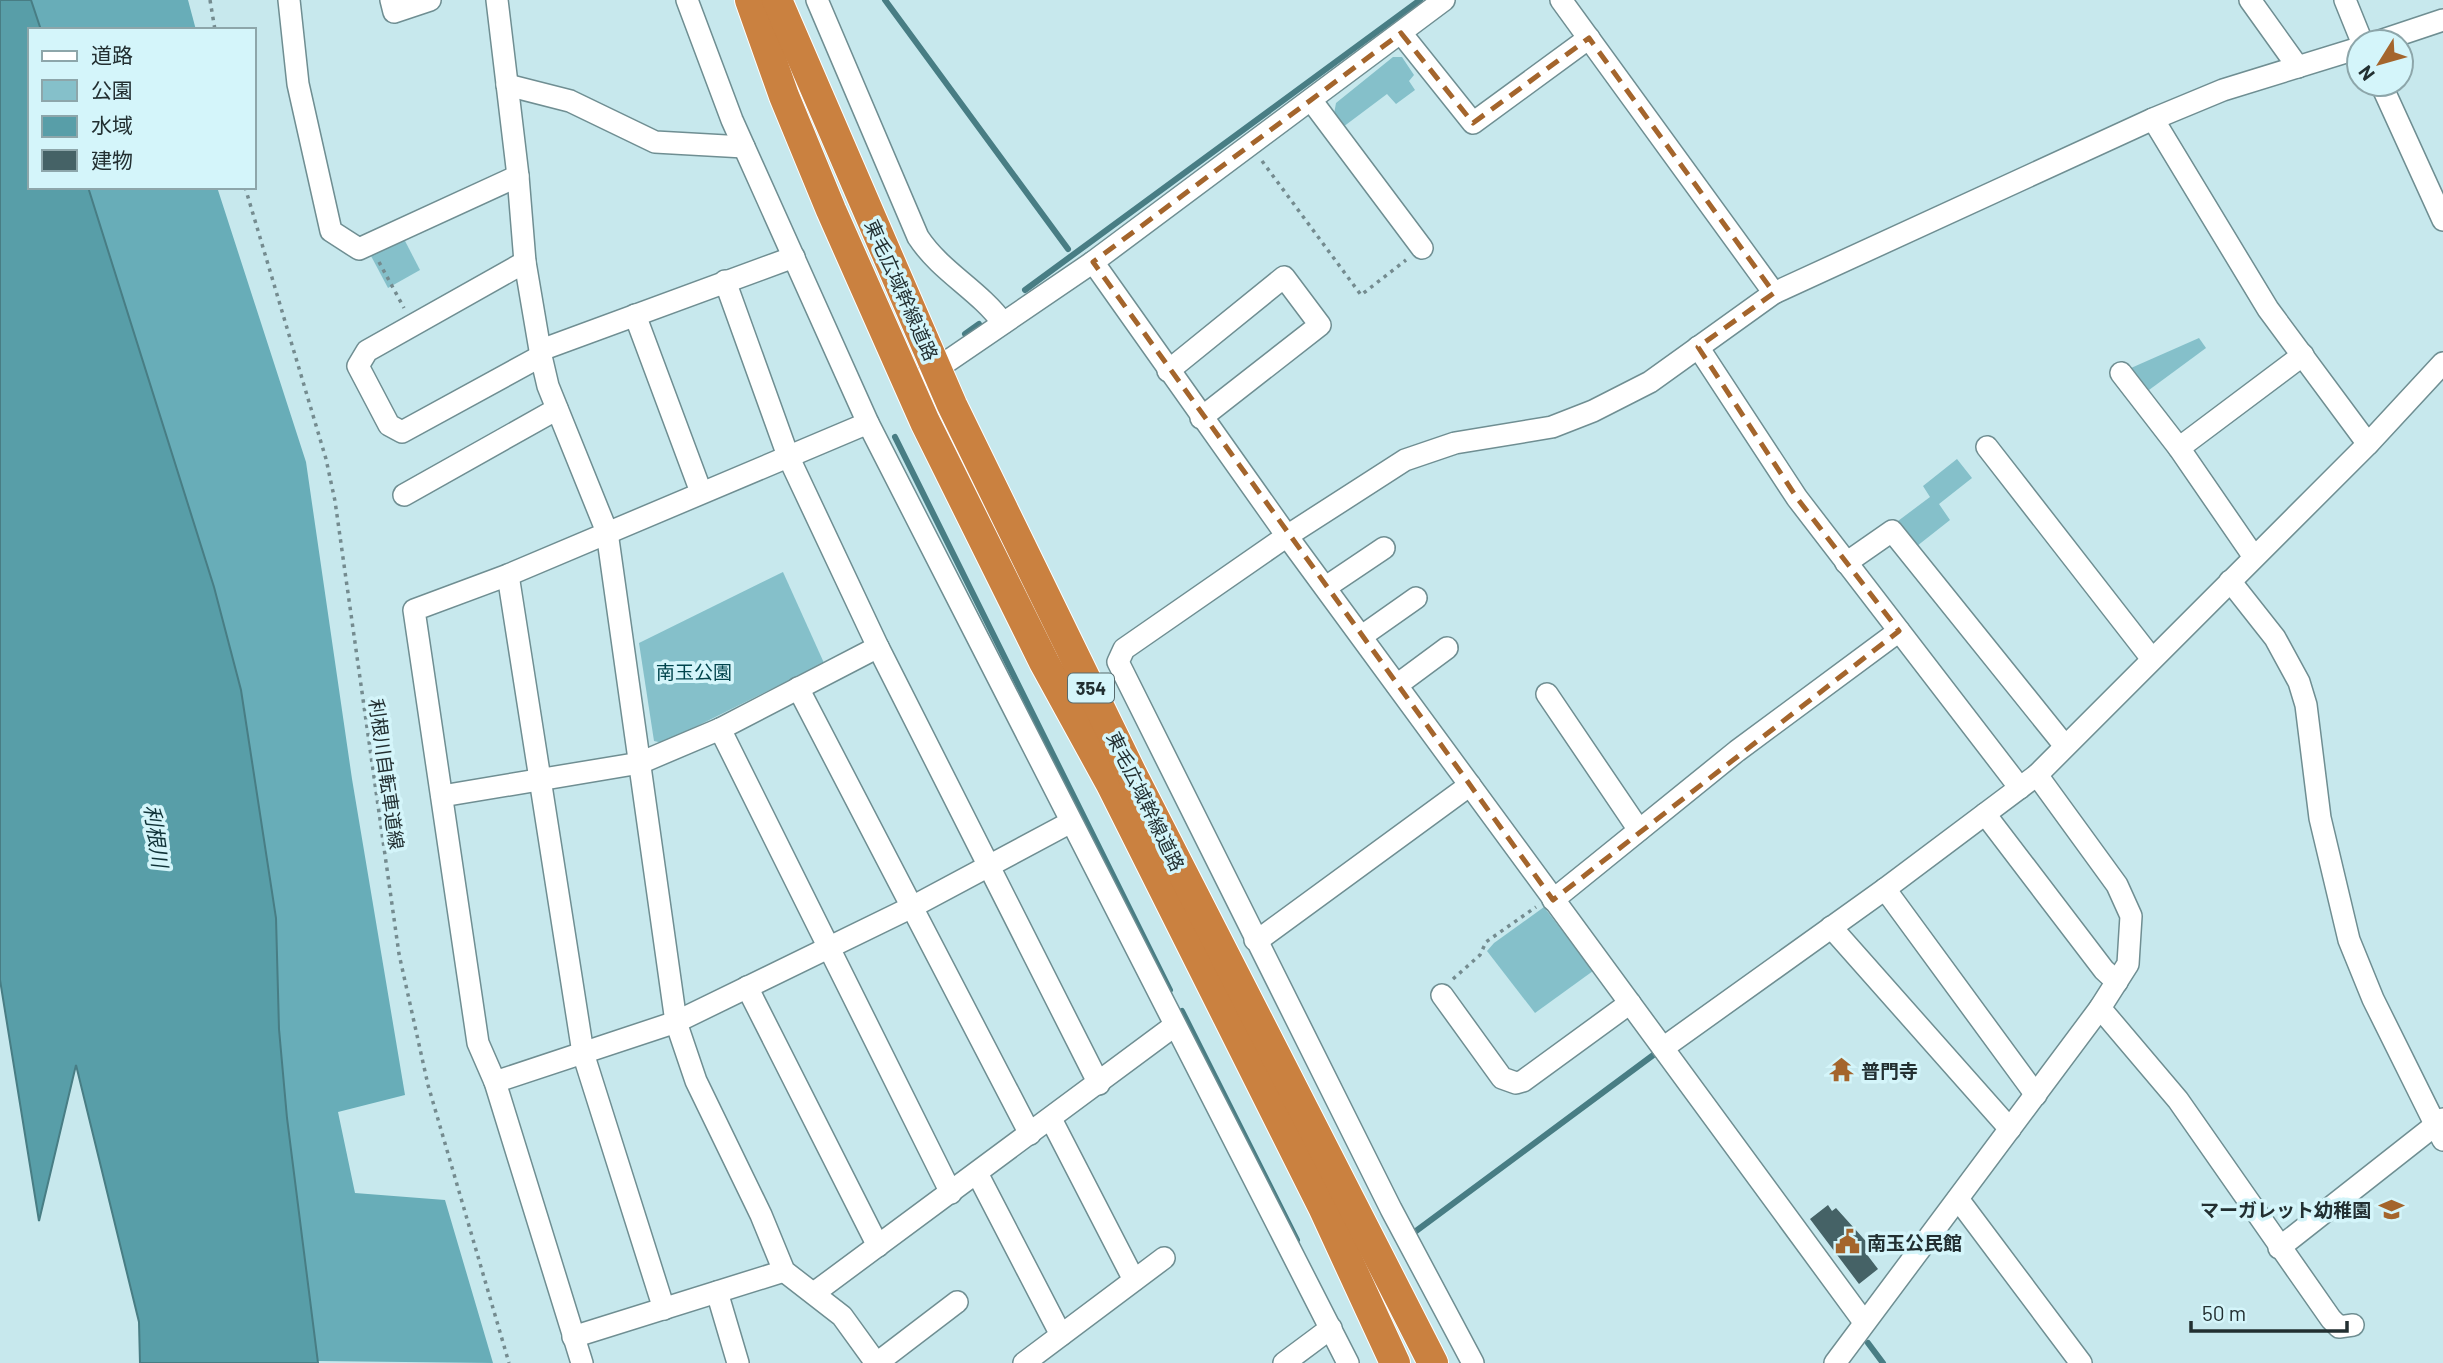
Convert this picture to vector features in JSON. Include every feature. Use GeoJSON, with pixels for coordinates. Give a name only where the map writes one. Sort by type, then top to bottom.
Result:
{"type":"FeatureCollection","features":[{"type":"Feature","properties":{"kind":"highway","name":"東毛広域幹線道路"},"geometry":{"type":"LineString","coordinates":[[750,0],[784,96],[825,198],[910,387],[1044,662],[1111,784],[1317,1195],[1395,1363]]}},
{"type":"Feature","properties":{"kind":"highway","name":"東毛広域幹線道路"},"geometry":{"type":"LineString","coordinates":[[777,0],[937,369],[1131,772],[1433,1363]]}},
{"type":"Feature","properties":{"kind":"street"},"geometry":{"type":"LineString","coordinates":[[289,0],[298,84],[331,232],[359,249],[519,176]]}},
{"type":"Feature","properties":{"kind":"street"},"geometry":{"type":"LineString","coordinates":[[391,0],[394,12],[430,0]]}},
{"type":"Feature","properties":{"kind":"street"},"geometry":{"type":"LineString","coordinates":[[497,0],[519,176],[525,262],[541,353],[557,409],[607,532],[676,1022],[696,1081],[761,1215],[784,1271],[842,1316],[871,1361],[957,1302]]}},
{"type":"Feature","properties":{"kind":"street"},"geometry":{"type":"LineString","coordinates":[[687,0],[744,147],[868,423],[1348,1363]]}},
{"type":"Feature","properties":{"kind":"street"},"geometry":{"type":"LineString","coordinates":[[817,0],[918,237],[936,262],[990,307],[1003,323]]}},
{"type":"Feature","properties":{"kind":"street"},"geometry":{"type":"LineString","coordinates":[[910,387],[1093,262],[1444,0]]}},
{"type":"Feature","properties":{"kind":"street"},"geometry":{"type":"LineString","coordinates":[[1561,0],[1774,293]]}},
{"type":"Feature","properties":{"kind":"street"},"geometry":{"type":"LineString","coordinates":[[2250,0],[2298,67]]}},
{"type":"Feature","properties":{"kind":"street"},"geometry":{"type":"LineString","coordinates":[[2345,0],[2356,28]]}},
{"type":"Feature","properties":{"kind":"street"},"geometry":{"type":"LineString","coordinates":[[2415,29],[2443,20]]}},
{"type":"Feature","properties":{"kind":"street"},"geometry":{"type":"LineString","coordinates":[[1401,33],[1473,123],[1589,38]]}},
{"type":"Feature","properties":{"kind":"street"},"geometry":{"type":"LineString","coordinates":[[1473,1363],[1391,1209],[1118,662],[1124,649],[1287,536],[1405,460],[1455,443],[1552,427],[1593,411],[1650,382],[1774,293],[2153,119],[2223,90],[2345,52]]}},
{"type":"Feature","properties":{"kind":"street"},"geometry":{"type":"LineString","coordinates":[[507,85],[570,102],[655,142],[744,147]]}},
{"type":"Feature","properties":{"kind":"street"},"geometry":{"type":"LineString","coordinates":[[2387,98],[2443,220]]}},
{"type":"Feature","properties":{"kind":"street"},"geometry":{"type":"LineString","coordinates":[[1311,100],[1422,248]]}},
{"type":"Feature","properties":{"kind":"street"},"geometry":{"type":"LineString","coordinates":[[2153,119],[2268,309],[2368,444]]}},
{"type":"Feature","properties":{"kind":"street"},"geometry":{"type":"LineString","coordinates":[[525,262],[367,351],[358,366],[389,425],[402,432],[541,353],[724,281],[794,257]]}},
{"type":"Feature","properties":{"kind":"street"},"geometry":{"type":"LineString","coordinates":[[1093,262],[1201,418],[1864,1322]]}},
{"type":"Feature","properties":{"kind":"street"},"geometry":{"type":"LineString","coordinates":[[1168,371],[1284,277],[1320,325],[1201,418]]}},
{"type":"Feature","properties":{"kind":"street"},"geometry":{"type":"LineString","coordinates":[[724,281],[788,456],[878,647],[1099,1084]]}},
{"type":"Feature","properties":{"kind":"street"},"geometry":{"type":"LineString","coordinates":[[635,315],[701,492]]}},
{"type":"Feature","properties":{"kind":"street"},"geometry":{"type":"LineString","coordinates":[[1698,347],[1797,498],[1899,631],[2117,885],[2129,907],[2132,926],[2131,953],[2100,1008],[1835,1363]]}},
{"type":"Feature","properties":{"kind":"street"},"geometry":{"type":"LineString","coordinates":[[2179,448],[2303,355]]}},
{"type":"Feature","properties":{"kind":"street"},"geometry":{"type":"LineString","coordinates":[[1663,1048],[1885,889],[2029,781],[2368,444],[2443,363]]}},
{"type":"Feature","properties":{"kind":"street"},"geometry":{"type":"LineString","coordinates":[[2121,373],[2179,448],[2254,557]]}},
{"type":"Feature","properties":{"kind":"street"},"geometry":{"type":"LineString","coordinates":[[404,495],[557,409]]}},
{"type":"Feature","properties":{"kind":"street"},"geometry":{"type":"LineString","coordinates":[[582,1363],[495,1082],[478,1043],[414,610],[508,575],[868,423]]}},
{"type":"Feature","properties":{"kind":"street"},"geometry":{"type":"LineString","coordinates":[[1987,447],[2152,659]]}},
{"type":"Feature","properties":{"kind":"street"},"geometry":{"type":"LineString","coordinates":[[1846,562],[1892,531],[2065,746]]}},
{"type":"Feature","properties":{"kind":"street"},"geometry":{"type":"LineString","coordinates":[[1326,587],[1384,548]]}},
{"type":"Feature","properties":{"kind":"street"},"geometry":{"type":"LineString","coordinates":[[508,575],[583,1053],[664,1309]]}},
{"type":"Feature","properties":{"kind":"street"},"geometry":{"type":"LineString","coordinates":[[2230,581],[2275,638],[2299,682],[2306,705],[2320,818],[2349,940],[2373,999],[2440,1128],[2279,1248]]}},
{"type":"Feature","properties":{"kind":"street"},"geometry":{"type":"LineString","coordinates":[[1362,636],[1416,598]]}},
{"type":"Feature","properties":{"kind":"street"},"geometry":{"type":"LineString","coordinates":[[1553,900],[1737,751],[1899,631]]}},
{"type":"Feature","properties":{"kind":"street"},"geometry":{"type":"LineString","coordinates":[[442,796],[640,763],[720,729],[878,647]]}},
{"type":"Feature","properties":{"kind":"street"},"geometry":{"type":"LineString","coordinates":[[1397,685],[1447,648]]}},
{"type":"Feature","properties":{"kind":"street"},"geometry":{"type":"LineString","coordinates":[[798,688],[1030,1134]]}},
{"type":"Feature","properties":{"kind":"street"},"geometry":{"type":"LineString","coordinates":[[1547,694],[1639,830]]}},
{"type":"Feature","properties":{"kind":"street"},"geometry":{"type":"LineString","coordinates":[[720,729],[951,1193]]}},
{"type":"Feature","properties":{"kind":"street"},"geometry":{"type":"LineString","coordinates":[[1255,940],[1470,785]]}},
{"type":"Feature","properties":{"kind":"street"},"geometry":{"type":"LineString","coordinates":[[1985,814],[2104,970],[2117,982]]}},
{"type":"Feature","properties":{"kind":"street"},"geometry":{"type":"LineString","coordinates":[[495,1082],[676,1022],[912,907],[1071,822]]}},
{"type":"Feature","properties":{"kind":"street"},"geometry":{"type":"LineString","coordinates":[[1885,889],[2036,1095]]}},
{"type":"Feature","properties":{"kind":"street"},"geometry":{"type":"LineString","coordinates":[[1831,927],[2010,1129]]}},
{"type":"Feature","properties":{"kind":"street"},"geometry":{"type":"LineString","coordinates":[[747,987],[878,1246]]}},
{"type":"Feature","properties":{"kind":"street"},"geometry":{"type":"LineString","coordinates":[[1442,995],[1502,1078],[1516,1083],[1523,1081],[1630,1003]]}},
{"type":"Feature","properties":{"kind":"street"},"geometry":{"type":"LineString","coordinates":[[2100,1008],[2178,1100],[2279,1248],[2339,1327],[2353,1325]]}},
{"type":"Feature","properties":{"kind":"street"},"geometry":{"type":"LineString","coordinates":[[814,1293],[1174,1026]]}},
{"type":"Feature","properties":{"kind":"street"},"geometry":{"type":"LineString","coordinates":[[1051,1119],[1134,1280]]}},
{"type":"Feature","properties":{"kind":"street"},"geometry":{"type":"LineString","coordinates":[[977,1173],[1061,1335]]}},
{"type":"Feature","properties":{"kind":"street"},"geometry":{"type":"LineString","coordinates":[[1958,1199],[2081,1363]]}},
{"type":"Feature","properties":{"kind":"street"},"geometry":{"type":"LineString","coordinates":[[1024,1363],[1164,1258]]}},
{"type":"Feature","properties":{"kind":"street"},"geometry":{"type":"LineString","coordinates":[[573,1337],[784,1271]]}},
{"type":"Feature","properties":{"kind":"street"},"geometry":{"type":"LineString","coordinates":[[716,1292],[738,1363]]}},
{"type":"Feature","properties":{"kind":"street"},"geometry":{"type":"LineString","coordinates":[[1284,1363],[1331,1328]]}},
{"type":"Feature","properties":{"kind":"path"},"geometry":{"type":"LineString","coordinates":[[209,0],[215,28]]}},
{"type":"Feature","properties":{"kind":"path"},"geometry":{"type":"LineString","coordinates":[[1250,145],[1361,295],[1422,248]]}},
{"type":"Feature","properties":{"kind":"path","name":"利根川自転車道線"},"geometry":{"type":"LineString","coordinates":[[246,189],[326,459],[335,501],[399,954],[428,1085],[509,1363]]}},
{"type":"Feature","properties":{"kind":"path"},"geometry":{"type":"LineString","coordinates":[[370,244],[413,325]]}},
{"type":"Feature","properties":{"kind":"path"},"geometry":{"type":"LineString","coordinates":[[1442,995],[1450,981],[1480,955],[1486,943],[1542,903],[1553,900]]}},
{"type":"Feature","properties":{"kind":"highlighted area"},"geometry":{"type":"Polygon","coordinates":[[[1401,33],[1473,123],[1589,38],[1774,293],[1698,347],[1797,498],[1899,631],[1553,900],[1093,262],[1401,33]]]}},
{"type":"Feature","properties":{"kind":"green space"},"geometry":{"type":"Polygon","coordinates":[[[1393,57],[1402,57],[1414,75],[1409,81],[1415,90],[1396,104],[1387,94],[1343,127],[1334,114],[1336,103],[1393,57]]]}},
{"type":"Feature","properties":{"kind":"green space"},"geometry":{"type":"Polygon","coordinates":[[[404,239],[420,270],[388,288],[370,254],[404,239]]]}},
{"type":"Feature","properties":{"kind":"green space"},"geometry":{"type":"Polygon","coordinates":[[[2199,338],[2206,348],[2149,390],[2131,368],[2199,338]]]}},
{"type":"Feature","properties":{"kind":"green space"},"geometry":{"type":"Polygon","coordinates":[[[1957,459],[1972,478],[1939,504],[1950,520],[1917,546],[1898,521],[1930,497],[1923,486],[1957,459]]]}},
{"type":"Feature","properties":{"kind":"green space","name":"南玉公園"},"geometry":{"type":"Polygon","coordinates":[[[783,572],[824,663],[663,743],[654,741],[639,643],[783,572]]]}},
{"type":"Feature","properties":{"kind":"green space"},"geometry":{"type":"Polygon","coordinates":[[[1544,907],[1593,971],[1535,1013],[1487,951],[1544,907]]]}},
{"type":"Feature","properties":{"kind":"shaded area"},"geometry":{"type":"Polygon","coordinates":[[[31,0],[188,0],[195,28],[40,28],[31,0]]]}},
{"type":"Feature","properties":{"kind":"shaded area"},"geometry":{"type":"Polygon","coordinates":[[[89,189],[218,189],[306,462],[352,779],[405,1095],[338,1112],[355,1193],[445,1200],[493,1363],[317,1361],[287,1118],[279,1029],[276,918],[241,690],[214,587],[89,189]]]}},
{"type":"Feature","properties":{"kind":"water","name":"利根川"},"geometry":{"type":"Polygon","coordinates":[[[0,0],[31,0],[40,28],[28,28],[28,189],[89,189],[214,587],[241,690],[276,918],[279,1029],[287,1118],[318,1363],[140,1363],[139,1322],[76,1065],[39,1221],[0,980],[0,0]]]}},
{"type":"Feature","properties":{"kind":"building","name":"南玉公民館"},"geometry":{"type":"Polygon","coordinates":[[[1828,1205],[1832,1211],[1836,1208],[1872,1248],[1865,1252],[1878,1269],[1859,1284],[1810,1219],[1828,1205]]]}},
{"type":"Feature","properties":{"kind":"waterway"},"geometry":{"type":"LineString","coordinates":[[885,0],[1068,249]]}},
{"type":"Feature","properties":{"kind":"waterway"},"geometry":{"type":"LineString","coordinates":[[1025,290],[1420,0]]}},
{"type":"Feature","properties":{"kind":"waterway"},"geometry":{"type":"LineString","coordinates":[[965,334],[979,324]]}},
{"type":"Feature","properties":{"kind":"waterway"},"geometry":{"type":"LineString","coordinates":[[895,437],[1170,990]]}},
{"type":"Feature","properties":{"kind":"waterway"},"geometry":{"type":"LineString","coordinates":[[1182,1011],[1297,1240]]}},
{"type":"Feature","properties":{"kind":"waterway"},"geometry":{"type":"LineString","coordinates":[[1412,1234],[1656,1053]]}},
{"type":"Feature","properties":{"kind":"waterway"},"geometry":{"type":"LineString","coordinates":[[1868,1343],[1883,1363]]}},
{"type":"Feature","properties":{"kind":"place","name":"普門寺"},"geometry":{"type":"Point","coordinates":[1841,1070]}},
{"type":"Feature","properties":{"kind":"place","name":"マーガレット幼稚園"},"geometry":{"type":"Point","coordinates":[2391,1209]}},
{"type":"Feature","properties":{"kind":"place","name":"南玉公民館"},"geometry":{"type":"Point","coordinates":[1847,1242]}}]}
